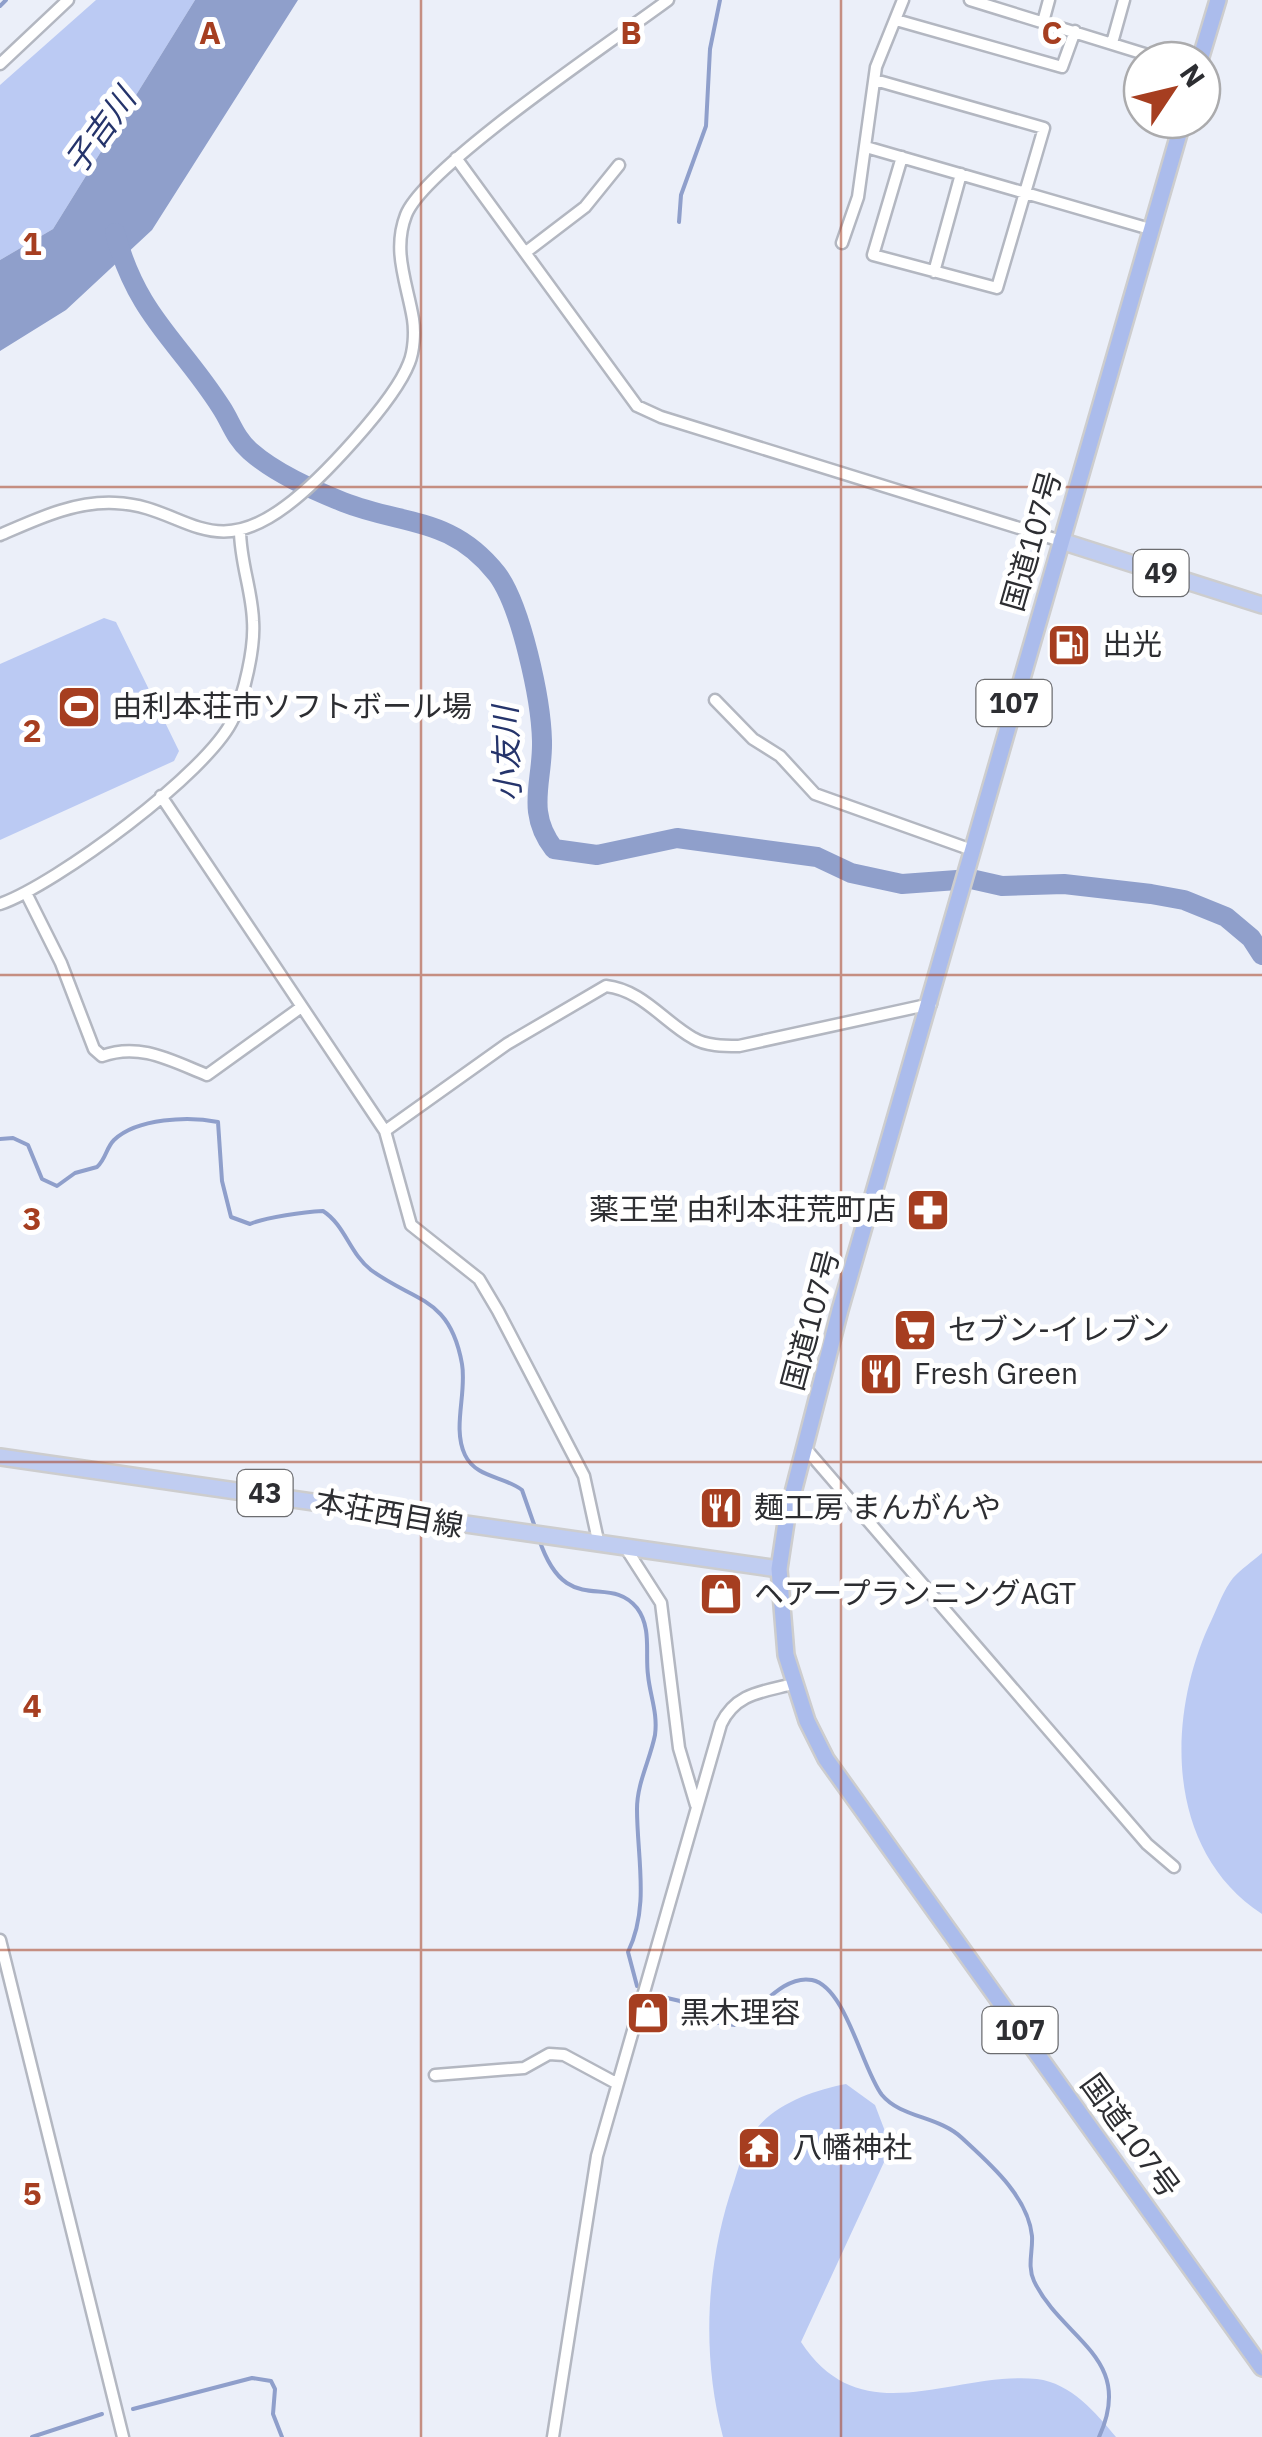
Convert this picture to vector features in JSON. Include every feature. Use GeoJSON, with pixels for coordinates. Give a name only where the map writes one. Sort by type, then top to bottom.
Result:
{"type":"FeatureCollection","features":[{"type":"Feature","properties":{"kind":"highway"},"geometry":{"type":"LineString","coordinates":[[1206,40],[1218,0]]}},
{"type":"Feature","properties":{"kind":"highway","name":"国道107号"},"geometry":{"type":"LineString","coordinates":[[1176,140],[840,1310],[787,1516],[779,1569],[781,1625],[793,1684],[826,1759],[1262,2368]]}},
{"type":"Feature","properties":{"kind":"main road","name":"49"},"geometry":{"type":"LineString","coordinates":[[1061,541],[1262,605]]}},
{"type":"Feature","properties":{"kind":"main road","name":"本荘西目線"},"geometry":{"type":"LineString","coordinates":[[0,1457],[779,1569]]}},
{"type":"Feature","properties":{"kind":"street"},"geometry":{"type":"LineString","coordinates":[[0,64],[68,0]]}},
{"type":"Feature","properties":{"kind":"street"},"geometry":{"type":"LineString","coordinates":[[0,535],[51,513],[92,502],[121,503],[208,532],[240,530],[286,506],[386,403],[402,376],[413,341],[399,252],[406,213],[431,179],[668,0]]}},
{"type":"Feature","properties":{"kind":"street"},"geometry":{"type":"LineString","coordinates":[[842,243],[858,198],[874,80],[904,0]]}},
{"type":"Feature","properties":{"kind":"street"},"geometry":{"type":"LineString","coordinates":[[970,0],[1122,45]]}},
{"type":"Feature","properties":{"kind":"street"},"geometry":{"type":"LineString","coordinates":[[1043,22],[1050,0]]}},
{"type":"Feature","properties":{"kind":"street"},"geometry":{"type":"LineString","coordinates":[[1112,42],[1124,0]]}},
{"type":"Feature","properties":{"kind":"street"},"geometry":{"type":"LineString","coordinates":[[896,20],[1062,67],[1075,31]]}},
{"type":"Feature","properties":{"kind":"street"},"geometry":{"type":"LineString","coordinates":[[874,80],[1044,128],[998,288],[873,255],[902,158]]}},
{"type":"Feature","properties":{"kind":"street"},"geometry":{"type":"LineString","coordinates":[[866,147],[1150,229]]}},
{"type":"Feature","properties":{"kind":"street"},"geometry":{"type":"LineString","coordinates":[[456,158],[638,406],[661,417],[1061,541]]}},
{"type":"Feature","properties":{"kind":"street"},"geometry":{"type":"LineString","coordinates":[[526,252],[585,207],[619,165]]}},
{"type":"Feature","properties":{"kind":"street"},"geometry":{"type":"LineString","coordinates":[[934,272],[961,174]]}},
{"type":"Feature","properties":{"kind":"street"},"geometry":{"type":"LineString","coordinates":[[0,904],[26,894],[198,766],[232,720],[254,622],[240,559],[240,530]]}},
{"type":"Feature","properties":{"kind":"street"},"geometry":{"type":"LineString","coordinates":[[716,700],[753,739],[780,756],[815,794],[971,857]]}},
{"type":"Feature","properties":{"kind":"street"},"geometry":{"type":"LineString","coordinates":[[160,796],[385,1131],[411,1225],[479,1279],[566,1435],[584,1476],[599,1546]]}},
{"type":"Feature","properties":{"kind":"street"},"geometry":{"type":"LineString","coordinates":[[26,894],[61,963],[94,1049],[102,1056],[123,1048],[143,1050],[208,1075],[300,1008]]}},
{"type":"Feature","properties":{"kind":"street"},"geometry":{"type":"LineString","coordinates":[[385,1131],[507,1044],[606,986],[637,996],[695,1040],[739,1046],[931,1004]]}},
{"type":"Feature","properties":{"kind":"street"},"geometry":{"type":"LineString","coordinates":[[806,1448],[1146,1844],[1174,1867]]}},
{"type":"Feature","properties":{"kind":"street"},"geometry":{"type":"LineString","coordinates":[[627,1550],[661,1603],[679,1748],[697,1808]]}},
{"type":"Feature","properties":{"kind":"street"},"geometry":{"type":"LineString","coordinates":[[553,2437],[592,2186],[616,2082],[697,1808],[730,1706],[746,1696],[793,1684]]}},
{"type":"Feature","properties":{"kind":"street"},"geometry":{"type":"LineString","coordinates":[[0,1940],[122,2437]]}},
{"type":"Feature","properties":{"kind":"street"},"geometry":{"type":"LineString","coordinates":[[435,2076],[524,2068],[550,2054],[564,2056],[616,2082]]}},
{"type":"Feature","properties":{"kind":"shaded area"},"geometry":{"type":"Polygon","coordinates":[[[96,0],[195,0],[53,229],[0,260],[0,85],[96,0]]]}},
{"type":"Feature","properties":{"kind":"shaded area"},"geometry":{"type":"Polygon","coordinates":[[[195,0],[298,0],[152,230],[66,310],[0,351],[0,260],[53,229],[195,0]]]}},
{"type":"Feature","properties":{"kind":"shaded area","name":"由利本荘市ソフトボール場"},"geometry":{"type":"Polygon","coordinates":[[[104,618],[116,622],[179,751],[174,761],[0,840],[0,664],[104,618]]]}},
{"type":"Feature","properties":{"kind":"shaded area"},"geometry":{"type":"Polygon","coordinates":[[[1262,1553],[1262,1914],[1230,1887],[1206,1854],[1191,1818],[1183,1778],[1182,1737],[1197,1656],[1212,1619],[1233,1578],[1262,1553]]]}},
{"type":"Feature","properties":{"kind":"shaded area"},"geometry":{"type":"Polygon","coordinates":[[[846,2084],[875,2105],[891,2147],[801,2342],[825,2370],[852,2386],[880,2392],[910,2392],[1005,2379],[1049,2382],[1082,2401],[1116,2437],[723,2437],[711,2373],[712,2276],[742,2156],[762,2122],[783,2106],[808,2094],[846,2084]]]}},
{"type":"Feature","properties":{"kind":"waterway"},"geometry":{"type":"LineString","coordinates":[[0,6],[6,0]]}},
{"type":"Feature","properties":{"kind":"waterway"},"geometry":{"type":"LineString","coordinates":[[679,222],[681,195],[706,126],[710,49],[720,0]]}},
{"type":"Feature","properties":{"kind":"waterway","name":"小友川"},"geometry":{"type":"LineString","coordinates":[[115,233],[124,262],[147,307],[250,451],[282,473],[331,497],[444,532],[480,555],[497,574],[522,630],[534,678],[542,741],[538,809],[545,835],[554,849],[597,855],[677,838],[817,857],[851,873],[902,884],[971,879],[1002,886],[1064,884],[1151,894],[1184,900],[1226,917],[1251,938],[1262,955]]}},
{"type":"Feature","properties":{"kind":"waterway"},"geometry":{"type":"LineString","coordinates":[[0,1139],[13,1138],[28,1145],[42,1179],[57,1186],[75,1173],[97,1167],[114,1140],[136,1127],[178,1119],[218,1122],[222,1181],[231,1217],[250,1224],[323,1211],[371,1270],[428,1304],[449,1325],[462,1364],[460,1433],[465,1455],[476,1468],[522,1490],[536,1530]]}},
{"type":"Feature","properties":{"kind":"waterway"},"geometry":{"type":"LineString","coordinates":[[539,1539],[562,1579],[574,1587],[626,1598],[645,1624],[656,1727],[638,1799],[641,1899],[628,1952],[637,1986]]}},
{"type":"Feature","properties":{"kind":"waterway"},"geometry":{"type":"LineString","coordinates":[[650,1994],[680,2001],[702,2021],[735,2025],[791,1983],[812,1980],[824,1986],[844,2013],[882,2095],[899,2108],[942,2125],[962,2138],[995,2169],[1023,2207],[1032,2236],[1034,2281],[1102,2368],[1108,2387],[1108,2410],[1099,2437]]}},
{"type":"Feature","properties":{"kind":"waterway"},"geometry":{"type":"LineString","coordinates":[[133,2409],[252,2378],[271,2381],[275,2389],[273,2414],[282,2437]]}},
{"type":"Feature","properties":{"kind":"waterway"},"geometry":{"type":"LineString","coordinates":[[32,2437],[102,2414]]}},
{"type":"Feature","properties":{"kind":"place","name":"出光"},"geometry":{"type":"Point","coordinates":[1069,645]}},
{"type":"Feature","properties":{"kind":"place","name":"由利本荘市ソフトボール場"},"geometry":{"type":"Point","coordinates":[79,707]}},
{"type":"Feature","properties":{"kind":"place","name":"薬王堂 由利本荘荒町店"},"geometry":{"type":"Point","coordinates":[928,1210]}},
{"type":"Feature","properties":{"kind":"place","name":"セブン-イレブン"},"geometry":{"type":"Point","coordinates":[915,1330]}},
{"type":"Feature","properties":{"kind":"place","name":"Fresh Green"},"geometry":{"type":"Point","coordinates":[881,1374]}},
{"type":"Feature","properties":{"kind":"place","name":"麺工房 まんがんや"},"geometry":{"type":"Point","coordinates":[721,1508]}},
{"type":"Feature","properties":{"kind":"place","name":"ヘアープランニングAGT"},"geometry":{"type":"Point","coordinates":[721,1594]}},
{"type":"Feature","properties":{"kind":"place","name":"黒木理容"},"geometry":{"type":"Point","coordinates":[648,2013]}},
{"type":"Feature","properties":{"kind":"place","name":"八幡神社"},"geometry":{"type":"Point","coordinates":[759,2148]}},
{"type":"Feature","properties":{"kind":"water label","name":"子吉川"},"geometry":{"type":"Point","coordinates":[100,131]}}]}
